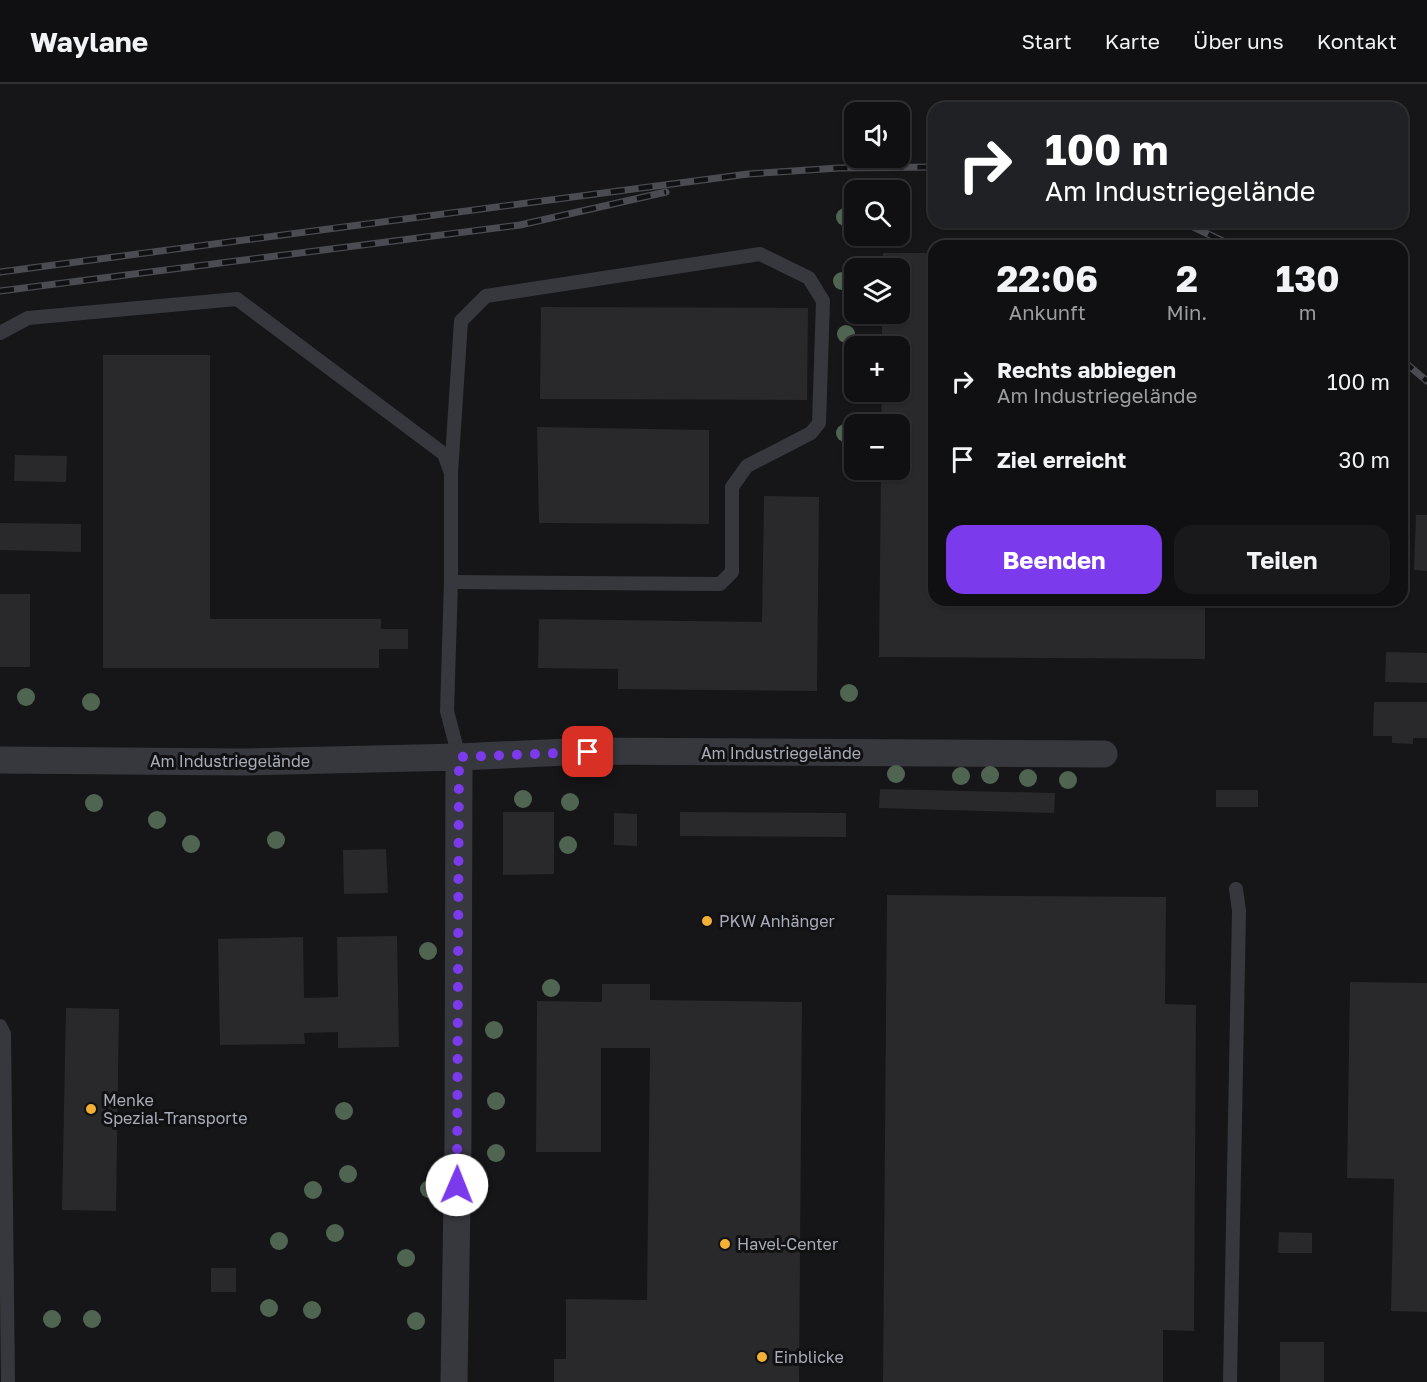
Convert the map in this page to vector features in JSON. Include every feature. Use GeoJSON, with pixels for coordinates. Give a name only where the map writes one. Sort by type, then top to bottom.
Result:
{"type":"FeatureCollection","features":[{"type":"Feature","properties":{"kind":"street","name":"Am Industriegelände"},"geometry":{"type":"LineString","coordinates":[[0,760],[242,762],[588,752],[1104,754]]}},
{"type":"Feature","properties":{"kind":"street"},"geometry":{"type":"LineString","coordinates":[[454,1382],[458,1141],[459,757]]}},
{"type":"Feature","properties":{"kind":"lane"},"geometry":{"type":"LineString","coordinates":[[451,582],[720,584],[732,572],[732,487],[747,466],[812,433],[819,423],[823,301],[809,278],[760,254],[486,296],[461,321],[451,473],[451,582],[447,711],[459,757]]}},
{"type":"Feature","properties":{"kind":"lane"},"geometry":{"type":"LineString","coordinates":[[0,333],[28,318],[237,299],[444,454],[451,473]]}},
{"type":"Feature","properties":{"kind":"lane"},"geometry":{"type":"LineString","coordinates":[[1230,1382],[1239,923],[1236,889]]}},
{"type":"Feature","properties":{"kind":"lane"},"geometry":{"type":"LineString","coordinates":[[0,1026],[4,1034],[8,1382]]}},
{"type":"Feature","properties":{"kind":"building"},"geometry":{"type":"Polygon","coordinates":[[[883,253],[928,253],[928,606],[1205,606],[1205,659],[879,657],[881,480],[910,480],[910,414],[881,414],[882,402],[910,402],[910,336],[882,336],[882,324],[910,324],[910,258],[883,258],[883,253]]]}},
{"type":"Feature","properties":{"kind":"building"},"geometry":{"type":"Polygon","coordinates":[[[541,307],[808,308],[807,400],[540,399],[541,307]]]}},
{"type":"Feature","properties":{"kind":"building"},"geometry":{"type":"Polygon","coordinates":[[[103,355],[210,355],[210,619],[381,619],[381,629],[408,629],[408,649],[379,649],[379,668],[103,668],[103,355]]]}},
{"type":"Feature","properties":{"kind":"building"},"geometry":{"type":"Polygon","coordinates":[[[537,427],[709,430],[709,524],[539,523],[537,427]]]}},
{"type":"Feature","properties":{"kind":"building"},"geometry":{"type":"Polygon","coordinates":[[[15,455],[67,456],[66,482],[14,481],[15,455]]]}},
{"type":"Feature","properties":{"kind":"building"},"geometry":{"type":"Polygon","coordinates":[[[764,496],[819,497],[817,691],[618,689],[618,669],[538,668],[539,619],[762,622],[764,496]]]}},
{"type":"Feature","properties":{"kind":"building"},"geometry":{"type":"Polygon","coordinates":[[[1416,515],[1427,515],[1427,571],[1414,570],[1416,515]]]}},
{"type":"Feature","properties":{"kind":"building"},"geometry":{"type":"Polygon","coordinates":[[[0,523],[81,524],[81,552],[0,550],[0,523]]]}},
{"type":"Feature","properties":{"kind":"building"},"geometry":{"type":"Polygon","coordinates":[[[0,594],[30,594],[30,667],[0,667],[0,594]]]}},
{"type":"Feature","properties":{"kind":"building"},"geometry":{"type":"Polygon","coordinates":[[[1386,652],[1427,653],[1427,683],[1385,682],[1386,652]]]}},
{"type":"Feature","properties":{"kind":"building"},"geometry":{"type":"Polygon","coordinates":[[[1374,702],[1427,702],[1427,738],[1413,738],[1413,744],[1392,743],[1392,736],[1373,736],[1374,702]]]}},
{"type":"Feature","properties":{"kind":"building"},"geometry":{"type":"Polygon","coordinates":[[[880,789],[1055,793],[1054,813],[879,808],[880,789]]]}},
{"type":"Feature","properties":{"kind":"building"},"geometry":{"type":"Polygon","coordinates":[[[1216,790],[1258,790],[1258,807],[1216,807],[1216,790]]]}},
{"type":"Feature","properties":{"kind":"building"},"geometry":{"type":"Polygon","coordinates":[[[503,812],[554,812],[554,874],[503,875],[503,812]]]}},
{"type":"Feature","properties":{"kind":"building"},"geometry":{"type":"Polygon","coordinates":[[[680,812],[846,813],[846,837],[680,836],[680,812]]]}},
{"type":"Feature","properties":{"kind":"building"},"geometry":{"type":"Polygon","coordinates":[[[614,813],[637,814],[637,846],[614,845],[614,813]]]}},
{"type":"Feature","properties":{"kind":"building"},"geometry":{"type":"Polygon","coordinates":[[[386,849],[388,893],[344,894],[343,850],[386,849]]]}},
{"type":"Feature","properties":{"kind":"building"},"geometry":{"type":"Polygon","coordinates":[[[887,895],[1166,897],[1165,1004],[1196,1005],[1194,1331],[1163,1330],[1163,1382],[883,1382],[887,895]]]}},
{"type":"Feature","properties":{"kind":"building"},"geometry":{"type":"Polygon","coordinates":[[[397,936],[399,1047],[338,1048],[338,1032],[304,1033],[305,1044],[220,1045],[218,939],[303,937],[304,998],[338,997],[337,937],[397,936]]]}},
{"type":"Feature","properties":{"kind":"building"},"geometry":{"type":"Polygon","coordinates":[[[1350,982],[1427,983],[1427,1312],[1391,1311],[1394,1179],[1347,1178],[1350,982]]]}},
{"type":"Feature","properties":{"kind":"building"},"geometry":{"type":"Polygon","coordinates":[[[602,984],[650,984],[650,1000],[802,1002],[799,1382],[554,1382],[554,1359],[566,1359],[566,1299],[647,1300],[650,1048],[601,1048],[601,1152],[536,1152],[537,1001],[602,1002],[602,984]]]}},
{"type":"Feature","properties":{"kind":"building","name":"Menke Spezial-Transporte"},"geometry":{"type":"Polygon","coordinates":[[[66,1008],[119,1009],[116,1211],[62,1210],[66,1008]]]}},
{"type":"Feature","properties":{"kind":"building"},"geometry":{"type":"Polygon","coordinates":[[[1279,1232],[1312,1233],[1312,1253],[1278,1253],[1279,1232]]]}},
{"type":"Feature","properties":{"kind":"building"},"geometry":{"type":"Polygon","coordinates":[[[211,1268],[236,1268],[236,1292],[211,1292],[211,1268]]]}},
{"type":"Feature","properties":{"kind":"building"},"geometry":{"type":"Polygon","coordinates":[[[1280,1342],[1324,1342],[1324,1382],[1280,1382],[1280,1342]]]}},
{"type":"Feature","properties":{"kind":"railway"},"geometry":{"type":"LineString","coordinates":[[0,272],[748,174],[839,168],[928,167]]}},
{"type":"Feature","properties":{"kind":"railway"},"geometry":{"type":"LineString","coordinates":[[0,291],[520,225],[666,192]]}},
{"type":"Feature","properties":{"kind":"railway"},"geometry":{"type":"LineString","coordinates":[[1196,228],[1220,240]]}},
{"type":"Feature","properties":{"kind":"railway"},"geometry":{"type":"LineString","coordinates":[[1408,365],[1427,381]]}},
{"type":"Feature","properties":{"kind":"place","name":"PKW Anhänger"},"geometry":{"type":"Point","coordinates":[707,921]}},
{"type":"Feature","properties":{"kind":"place","name":"Menke Spezial-Transporte"},"geometry":{"type":"Point","coordinates":[91,1109]}},
{"type":"Feature","properties":{"kind":"place","name":"Havel-Center"},"geometry":{"type":"Point","coordinates":[725,1244]}},
{"type":"Feature","properties":{"kind":"place","name":"Einblicke"},"geometry":{"type":"Point","coordinates":[762,1357]}},
{"type":"Feature","properties":{"kind":"route"},"geometry":{"type":"LineString","coordinates":[[457,1185],[459,757],[588,752]]}}]}
